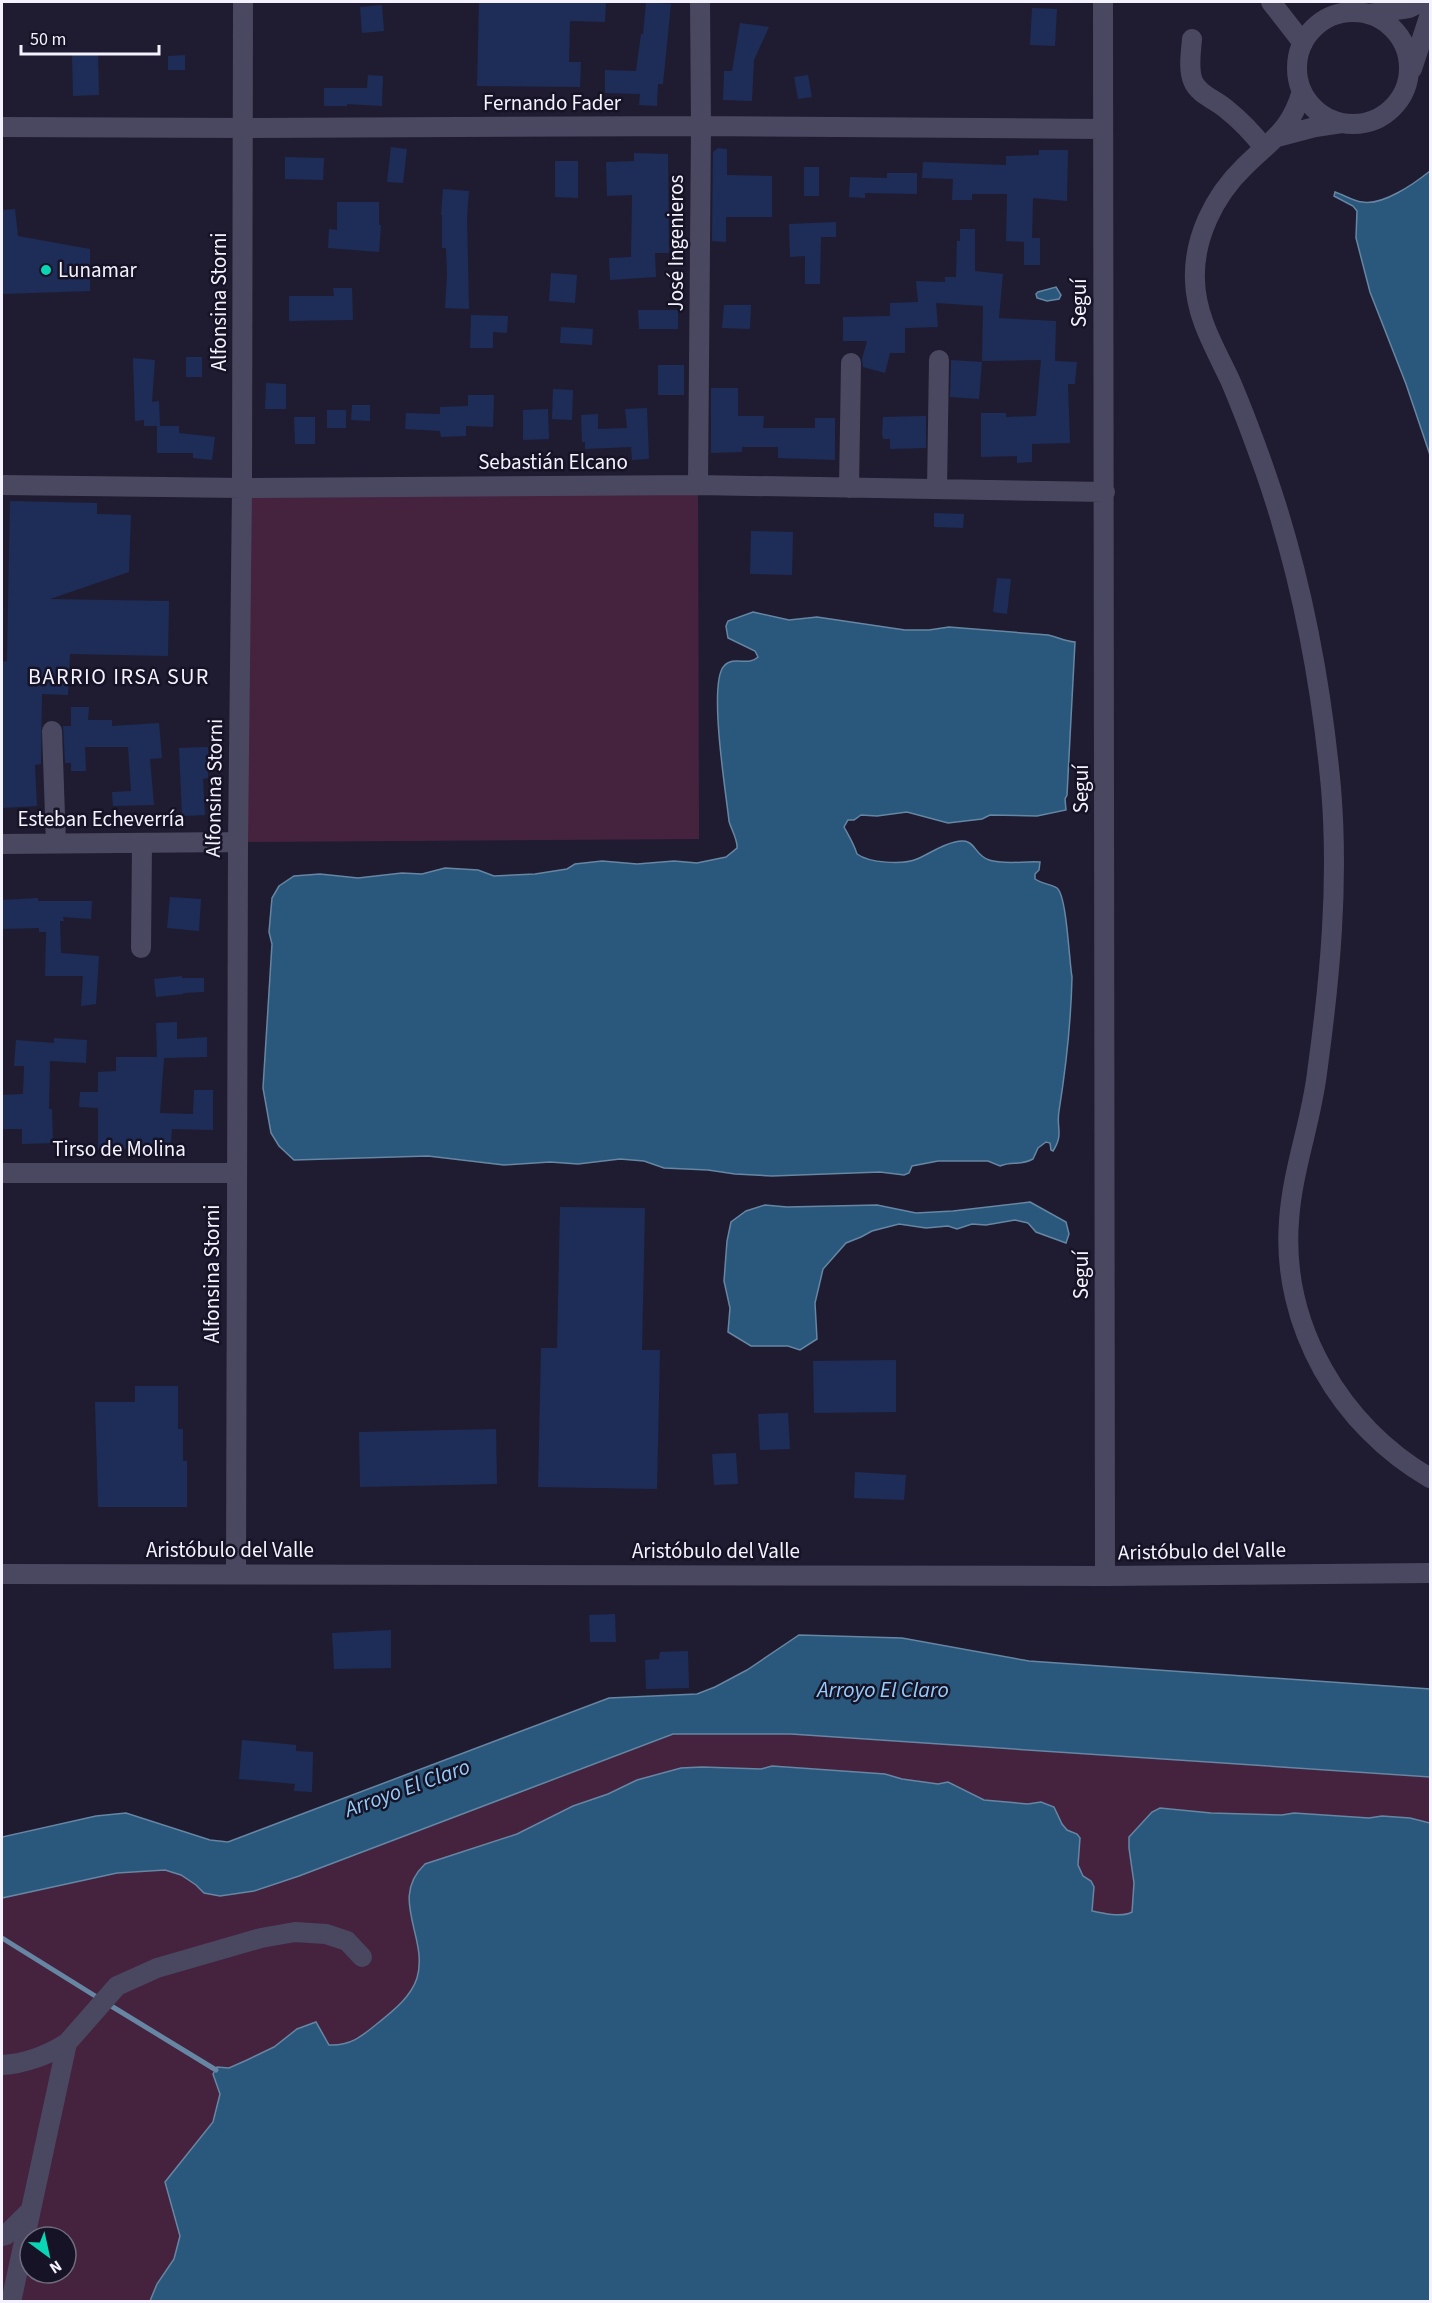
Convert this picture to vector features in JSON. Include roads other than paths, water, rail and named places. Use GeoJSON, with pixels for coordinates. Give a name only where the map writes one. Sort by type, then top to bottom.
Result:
{"type":"FeatureCollection","features":[{"type":"Feature","properties":{"kind":"street","name":"Alfonsina Storni"},"geometry":{"type":"LineString","coordinates":[[236,1574],[243,2]]}},
{"type":"Feature","properties":{"kind":"street","name":"José Ingenieros"},"geometry":{"type":"LineString","coordinates":[[698,485],[700,2]]}},
{"type":"Feature","properties":{"kind":"street","name":"Seguí"},"geometry":{"type":"LineString","coordinates":[[1103,2],[1106,1576]]}},
{"type":"Feature","properties":{"kind":"street"},"geometry":{"type":"LineString","coordinates":[[1271,2],[1303,43]]}},
{"type":"Feature","properties":{"kind":"street"},"geometry":{"type":"LineString","coordinates":[[1322,2],[1338,14]]}},
{"type":"Feature","properties":{"kind":"street"},"geometry":{"type":"LineString","coordinates":[[1343,123],[1326,117],[1312,106],[1302,91],[1298,75],[1298,58],[1303,43],[1323,20],[1338,14],[1353,12],[1369,14],[1409,8],[1421,2]]}},
{"type":"Feature","properties":{"kind":"street"},"geometry":{"type":"LineString","coordinates":[[1369,14],[1384,21],[1406,46],[1410,63],[1408,80]]}},
{"type":"Feature","properties":{"kind":"street"},"geometry":{"type":"LineString","coordinates":[[1191,39],[1191,74],[1194,84],[1202,93],[1223,106],[1251,130],[1271,142],[1315,127],[1343,123],[1360,124],[1377,119],[1391,110],[1402,96],[1431,14]]}},
{"type":"Feature","properties":{"kind":"street"},"geometry":{"type":"LineString","coordinates":[[1302,91],[1296,111],[1271,142],[1242,168],[1223,190],[1206,221],[1198,250],[1194,279],[1198,309],[1252,434],[1295,567],[1310,634],[1330,784],[1334,858],[1331,941],[1317,1080],[1294,1180],[1288,1223],[1290,1270],[1299,1312],[1313,1350],[1329,1381],[1350,1410],[1381,1443],[1411,1467],[1431,1478]]}},
{"type":"Feature","properties":{"kind":"street","name":"Fernando Fader"},"geometry":{"type":"LineString","coordinates":[[2,127],[244,129],[701,126],[1102,129]]}},
{"type":"Feature","properties":{"kind":"street"},"geometry":{"type":"LineString","coordinates":[[937,489],[939,360]]}},
{"type":"Feature","properties":{"kind":"street"},"geometry":{"type":"LineString","coordinates":[[849,488],[851,363]]}},
{"type":"Feature","properties":{"kind":"street","name":"Sebastián Elcano"},"geometry":{"type":"LineString","coordinates":[[2,485],[242,488],[698,485],[1105,492]]}},
{"type":"Feature","properties":{"kind":"street"},"geometry":{"type":"LineString","coordinates":[[52,731],[56,843]]}},
{"type":"Feature","properties":{"kind":"street","name":"Esteban Echeverría"},"geometry":{"type":"LineString","coordinates":[[2,844],[238,842]]}},
{"type":"Feature","properties":{"kind":"street"},"geometry":{"type":"LineString","coordinates":[[141,948],[142,843]]}},
{"type":"Feature","properties":{"kind":"street","name":"Tirso de Molina"},"geometry":{"type":"LineString","coordinates":[[2,1173],[236,1173]]}},
{"type":"Feature","properties":{"kind":"street","name":"Aristóbulo del Valle"},"geometry":{"type":"LineString","coordinates":[[2,1574],[1106,1576],[1431,1573]]}},
{"type":"Feature","properties":{"kind":"street"},"geometry":{"type":"LineString","coordinates":[[2,2065],[10,2065],[50,2053],[67,2043],[117,1986],[157,1968],[261,1938],[295,1932],[326,1934],[347,1941],[362,1957]]}},
{"type":"Feature","properties":{"kind":"street"},"geometry":{"type":"LineString","coordinates":[[10,2301],[67,2043]]}},
{"type":"Feature","properties":{"kind":"street"},"geometry":{"type":"LineString","coordinates":[[2,2236],[6,2235],[30,2211]]}},
{"type":"Feature","properties":{"kind":"water"},"geometry":{"type":"Polygon","coordinates":[[[1430,171],[1430,455],[1406,384],[1370,292],[1356,238],[1357,211],[1353,206],[1334,196],[1335,192],[1359,201],[1379,201],[1398,192],[1430,171]]]}},
{"type":"Feature","properties":{"kind":"water"},"geometry":{"type":"Polygon","coordinates":[[[1056,287],[1061,295],[1059,299],[1047,301],[1037,298],[1038,292],[1056,287]]]}},
{"type":"Feature","properties":{"kind":"water"},"geometry":{"type":"Polygon","coordinates":[[[753,612],[789,620],[817,617],[905,630],[949,627],[1048,635],[1075,642],[1066,810],[1037,816],[990,815],[982,819],[948,823],[907,812],[877,816],[861,815],[854,820],[848,820],[844,827],[857,854],[862,857],[886,862],[911,861],[950,843],[962,841],[971,844],[989,860],[1008,863],[1040,862],[1035,879],[1057,888],[1063,903],[1072,977],[1068,1044],[1058,1117],[1059,1135],[1053,1151],[1050,1143],[1046,1142],[1038,1148],[1033,1159],[1024,1162],[1000,1166],[988,1161],[938,1161],[912,1166],[909,1173],[904,1175],[880,1172],[772,1176],[735,1174],[664,1168],[644,1161],[620,1159],[578,1164],[550,1162],[504,1165],[428,1156],[294,1160],[279,1146],[271,1133],[263,1088],[272,944],[269,932],[272,898],[279,886],[294,876],[320,874],[358,878],[402,873],[422,874],[445,868],[478,870],[494,876],[535,874],[567,869],[575,864],[602,861],[637,864],[674,861],[697,863],[726,857],[737,848],[737,845],[729,821],[719,739],[719,676],[724,666],[732,661],[750,661],[758,657],[755,651],[728,638],[726,626],[728,621],[753,612]]]}},
{"type":"Feature","properties":{"kind":"water"},"geometry":{"type":"Polygon","coordinates":[[[1030,1202],[1066,1222],[1069,1234],[1066,1243],[1036,1232],[1028,1223],[1015,1220],[986,1225],[972,1224],[957,1229],[948,1226],[926,1228],[899,1224],[872,1231],[846,1243],[823,1269],[815,1303],[817,1339],[800,1350],[788,1346],[751,1346],[728,1332],[730,1308],[724,1281],[727,1241],[731,1222],[746,1211],[765,1205],[787,1207],[877,1205],[916,1213],[1030,1202]]]}},
{"type":"Feature","properties":{"kind":"water","name":"Arroyo El Claro"},"geometry":{"type":"Polygon","coordinates":[[[799,1635],[902,1638],[1029,1661],[1430,1689],[1430,1777],[791,1734],[673,1734],[254,1891],[220,1896],[204,1893],[181,1875],[165,1870],[117,1873],[2,1898],[2,1837],[96,1816],[126,1813],[210,1840],[228,1842],[609,1698],[697,1694],[747,1670],[799,1635]]]}},
{"type":"Feature","properties":{"kind":"water"},"geometry":{"type":"Polygon","coordinates":[[[772,1766],[885,1774],[938,1784],[948,1782],[984,1800],[1028,1804],[1041,1802],[1054,1807],[1067,1830],[1077,1834],[1080,1838],[1078,1865],[1083,1876],[1091,1881],[1094,1887],[1092,1911],[1123,1915],[1132,1912],[1134,1883],[1129,1837],[1152,1812],[1160,1808],[1211,1813],[1282,1815],[1294,1813],[1369,1818],[1382,1816],[1410,1818],[1430,1823],[1430,2301],[150,2301],[157,2284],[174,2259],[180,2236],[165,2182],[213,2122],[220,2094],[213,2074],[217,2067],[229,2068],[247,2060],[274,2047],[297,2029],[316,2022],[329,2045],[344,2044],[367,2032],[390,2014],[410,1991],[417,1978],[418,1948],[409,1905],[410,1891],[415,1877],[425,1864],[517,1834],[573,1806],[608,1794],[637,1780],[681,1768],[761,1769],[772,1766]]]}},
{"type":"Feature","properties":{"kind":"waterway"},"geometry":{"type":"LineString","coordinates":[[2,1938],[100,1999]]}},
{"type":"Feature","properties":{"kind":"waterway"},"geometry":{"type":"LineString","coordinates":[[108,2004],[216,2070]]}},
{"type":"Feature","properties":{"kind":"place","name":"Lunamar"},"geometry":{"type":"Point","coordinates":[46,270]}},
{"type":"Feature","properties":{"kind":"district","name":"BARRIO IRSA SUR"},"geometry":{"type":"Point","coordinates":[119,676]}}]}
